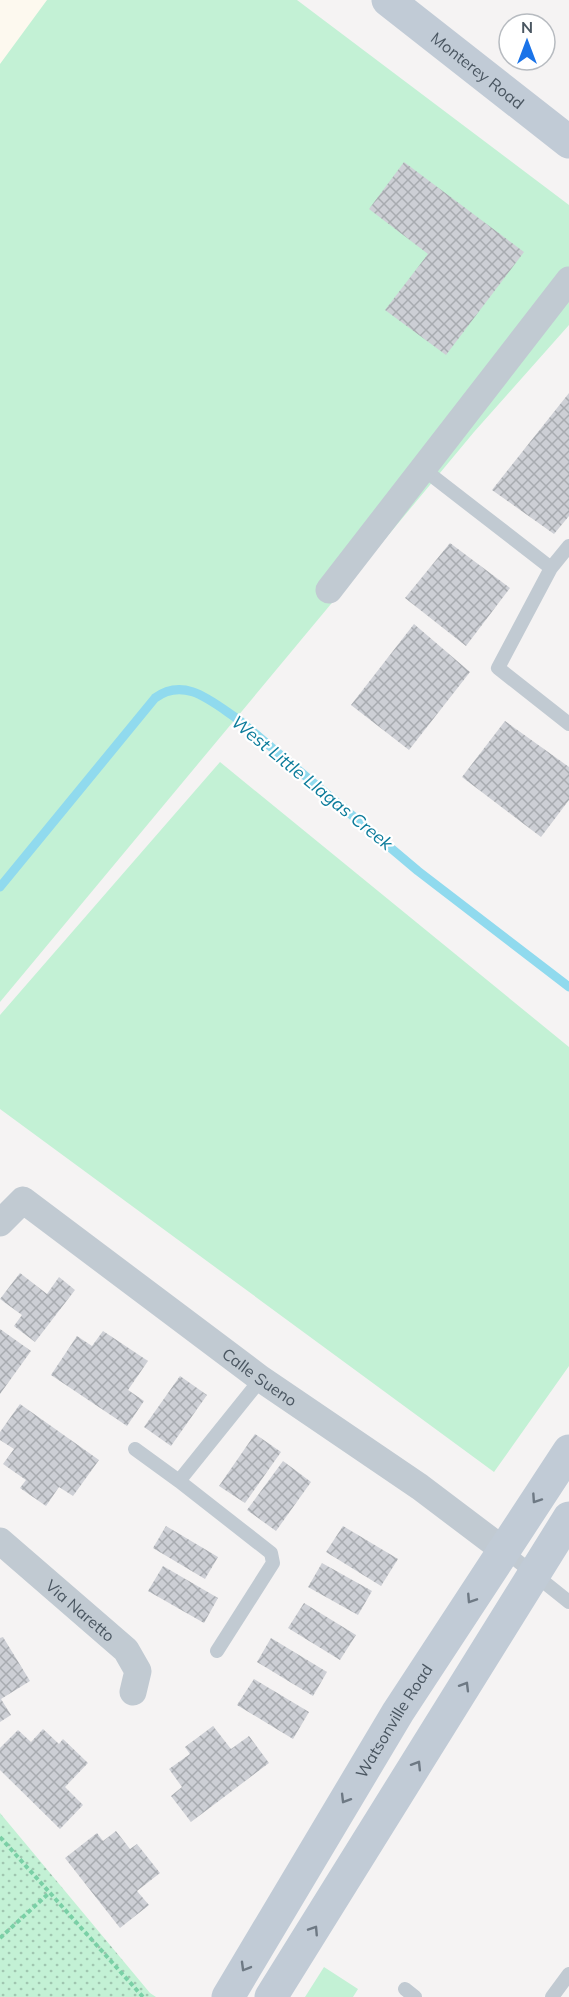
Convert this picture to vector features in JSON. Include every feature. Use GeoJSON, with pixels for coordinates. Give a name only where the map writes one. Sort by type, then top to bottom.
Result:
{"type":"FeatureCollection","features":[{"type":"Feature","properties":{"kind":"main road","name":"Monterey Road"},"geometry":{"type":"LineString","coordinates":[[388,0],[569,141]]}},
{"type":"Feature","properties":{"kind":"main road","name":"Watsonville Road"},"geometry":{"type":"LineString","coordinates":[[228,1997],[398,1712],[502,1549],[569,1451]]}},
{"type":"Feature","properties":{"kind":"main road"},"geometry":{"type":"LineString","coordinates":[[280,1993],[533,1572],[569,1518]]}},
{"type":"Feature","properties":{"kind":"street"},"geometry":{"type":"LineString","coordinates":[[329,590],[569,280]]}},
{"type":"Feature","properties":{"kind":"street","name":"Calle Sueno"},"geometry":{"type":"LineString","coordinates":[[0,1223],[23,1200],[261,1379],[420,1487],[502,1549]]}},
{"type":"Feature","properties":{"kind":"street","name":"Via Naretto"},"geometry":{"type":"LineString","coordinates":[[0,1541],[126,1650],[138,1671],[133,1692]]}},
{"type":"Feature","properties":{"kind":"lane"},"geometry":{"type":"LineString","coordinates":[[422,468],[551,568]]}},
{"type":"Feature","properties":{"kind":"lane"},"geometry":{"type":"LineString","coordinates":[[569,546],[551,568],[498,668],[569,724]]}},
{"type":"Feature","properties":{"kind":"lane"},"geometry":{"type":"LineString","coordinates":[[179,1481],[261,1379]]}},
{"type":"Feature","properties":{"kind":"lane"},"geometry":{"type":"LineString","coordinates":[[135,1449],[271,1553],[273,1563],[217,1651]]}},
{"type":"Feature","properties":{"kind":"lane"},"geometry":{"type":"LineString","coordinates":[[502,1549],[569,1602]]}},
{"type":"Feature","properties":{"kind":"lane"},"geometry":{"type":"LineString","coordinates":[[552,1997],[569,1974]]}},
{"type":"Feature","properties":{"kind":"path"},"geometry":{"type":"LineString","coordinates":[[0,1837],[143,1997]]}},
{"type":"Feature","properties":{"kind":"path"},"geometry":{"type":"LineString","coordinates":[[0,1938],[48,1893]]}},
{"type":"Feature","properties":{"kind":"shaded area"},"geometry":{"type":"Polygon","coordinates":[[[0,0],[49,0],[0,65],[0,0]]]}},
{"type":"Feature","properties":{"kind":"green space"},"geometry":{"type":"Polygon","coordinates":[[[47,0],[297,0],[569,205],[569,325],[474,432],[0,1002],[0,64],[47,0]]]}},
{"type":"Feature","properties":{"kind":"green space"},"geometry":{"type":"Polygon","coordinates":[[[220,762],[569,1047],[569,1366],[494,1472],[0,1109],[0,1015],[220,762]]]}},
{"type":"Feature","properties":{"kind":"green space"},"geometry":{"type":"Polygon","coordinates":[[[0,1813],[150,1993],[156,1997],[0,1997],[0,1813]]]}},
{"type":"Feature","properties":{"kind":"green space"},"geometry":{"type":"Polygon","coordinates":[[[324,1967],[358,1989],[353,1997],[305,1997],[324,1967]]]}},
{"type":"Feature","properties":{"kind":"building"},"geometry":{"type":"Polygon","coordinates":[[[404,162],[524,252],[446,355],[385,310],[428,254],[369,209],[404,162]]]}},
{"type":"Feature","properties":{"kind":"building"},"geometry":{"type":"Polygon","coordinates":[[[569,393],[569,516],[554,534],[492,490],[569,393]]]}},
{"type":"Feature","properties":{"kind":"building"},"geometry":{"type":"Polygon","coordinates":[[[450,543],[510,588],[466,646],[405,598],[450,543]]]}},
{"type":"Feature","properties":{"kind":"building"},"geometry":{"type":"Polygon","coordinates":[[[414,624],[470,672],[409,750],[351,705],[414,624]]]}},
{"type":"Feature","properties":{"kind":"building"},"geometry":{"type":"Polygon","coordinates":[[[505,721],[569,767],[569,800],[541,837],[462,777],[505,721]]]}},
{"type":"Feature","properties":{"kind":"building"},"geometry":{"type":"Polygon","coordinates":[[[20,1273],[47,1294],[59,1277],[75,1290],[35,1342],[14,1326],[22,1315],[0,1299],[20,1273]]]}},
{"type":"Feature","properties":{"kind":"building"},"geometry":{"type":"Polygon","coordinates":[[[0,1329],[31,1351],[0,1394],[0,1329]]]}},
{"type":"Feature","properties":{"kind":"building"},"geometry":{"type":"Polygon","coordinates":[[[103,1331],[148,1361],[128,1390],[144,1401],[127,1426],[51,1375],[77,1336],[92,1346],[103,1331]]]}},
{"type":"Feature","properties":{"kind":"building"},"geometry":{"type":"Polygon","coordinates":[[[180,1376],[207,1395],[171,1446],[144,1427],[180,1376]]]}},
{"type":"Feature","properties":{"kind":"building"},"geometry":{"type":"Polygon","coordinates":[[[20,1404],[99,1460],[73,1496],[59,1487],[46,1506],[20,1488],[26,1480],[3,1464],[14,1449],[0,1440],[0,1432],[20,1404]]]}},
{"type":"Feature","properties":{"kind":"building"},"geometry":{"type":"Polygon","coordinates":[[[255,1434],[281,1452],[245,1503],[219,1486],[255,1434]]]}},
{"type":"Feature","properties":{"kind":"building"},"geometry":{"type":"Polygon","coordinates":[[[283,1461],[311,1482],[276,1531],[247,1510],[283,1461]]]}},
{"type":"Feature","properties":{"kind":"building"},"geometry":{"type":"Polygon","coordinates":[[[166,1526],[218,1557],[205,1579],[153,1548],[166,1526]]]}},
{"type":"Feature","properties":{"kind":"building"},"geometry":{"type":"Polygon","coordinates":[[[343,1526],[398,1559],[381,1586],[326,1552],[343,1526]]]}},
{"type":"Feature","properties":{"kind":"building"},"geometry":{"type":"Polygon","coordinates":[[[322,1563],[372,1591],[358,1615],[308,1587],[322,1563]]]}},
{"type":"Feature","properties":{"kind":"building"},"geometry":{"type":"Polygon","coordinates":[[[163,1566],[218,1598],[204,1623],[148,1591],[163,1566]]]}},
{"type":"Feature","properties":{"kind":"building"},"geometry":{"type":"Polygon","coordinates":[[[304,1603],[356,1635],[340,1660],[288,1628],[304,1603]]]}},
{"type":"Feature","properties":{"kind":"building"},"geometry":{"type":"Polygon","coordinates":[[[3,1637],[30,1681],[1,1699],[11,1715],[0,1722],[0,1638],[3,1637]]]}},
{"type":"Feature","properties":{"kind":"building"},"geometry":{"type":"Polygon","coordinates":[[[271,1638],[327,1672],[313,1696],[257,1662],[271,1638]]]}},
{"type":"Feature","properties":{"kind":"building"},"geometry":{"type":"Polygon","coordinates":[[[254,1679],[309,1712],[293,1739],[237,1705],[254,1679]]]}},
{"type":"Feature","properties":{"kind":"building"},"geometry":{"type":"Polygon","coordinates":[[[213,1726],[231,1749],[249,1736],[269,1763],[191,1822],[171,1796],[182,1787],[169,1769],[190,1754],[185,1747],[213,1726]]]}},
{"type":"Feature","properties":{"kind":"building"},"geometry":{"type":"Polygon","coordinates":[[[43,1729],[59,1744],[63,1739],[88,1763],[65,1787],[83,1805],[60,1829],[0,1770],[0,1748],[18,1730],[31,1742],[43,1729]]]}},
{"type":"Feature","properties":{"kind":"building"},"geometry":{"type":"Polygon","coordinates":[[[116,1831],[130,1849],[137,1844],[160,1873],[137,1891],[149,1905],[120,1928],[65,1858],[97,1833],[103,1841],[116,1831]]]}},
{"type":"Feature","properties":{"kind":"waterway","name":"West Little Llagas Creek"},"geometry":{"type":"LineString","coordinates":[[0,887],[155,698],[166,692],[188,691],[208,699],[239,720],[418,871],[569,987]]}}]}
